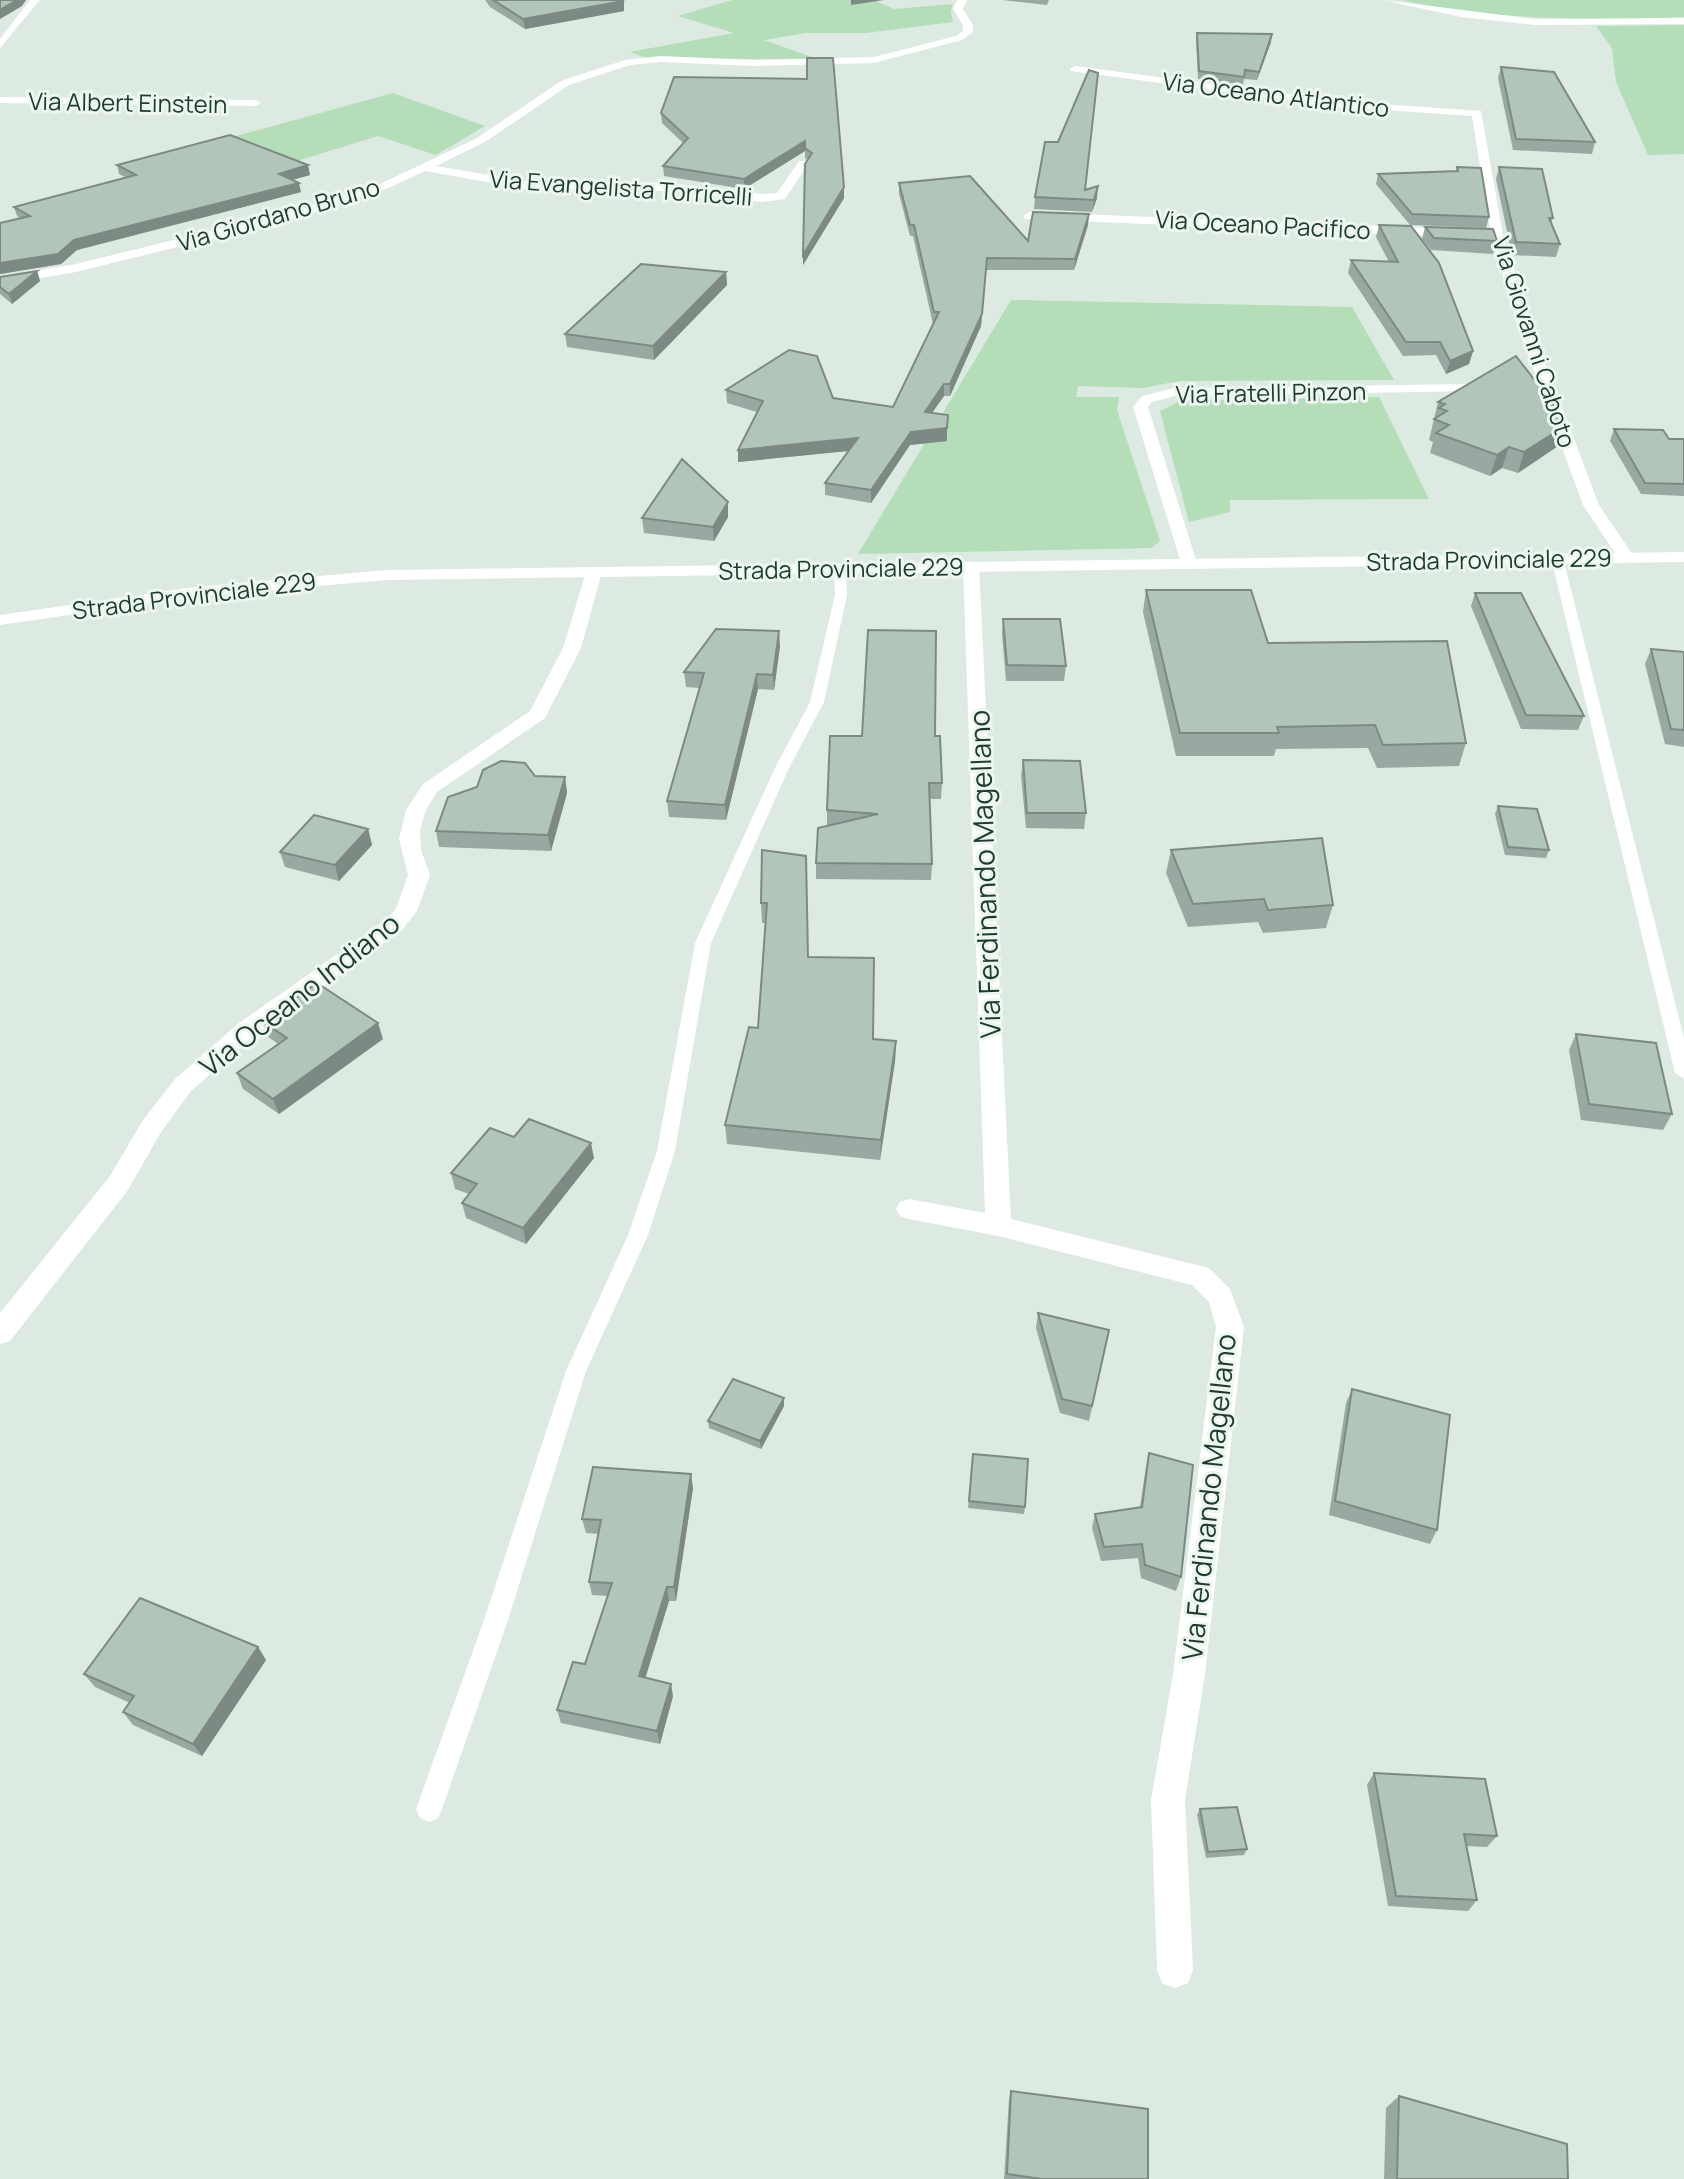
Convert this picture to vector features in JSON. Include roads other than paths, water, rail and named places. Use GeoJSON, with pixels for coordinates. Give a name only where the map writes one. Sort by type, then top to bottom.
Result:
{"type":"FeatureCollection","features":[{"type":"Feature","properties":{"kind":"street"},"geometry":{"type":"LineString","coordinates":[[0,45],[35,0]]}},
{"type":"Feature","properties":{"kind":"street","name":"Via Giordano Bruno"},"geometry":{"type":"LineString","coordinates":[[0,281],[76,268],[292,215],[380,188],[481,140],[578,76],[646,60],[852,61],[897,56],[959,38],[968,32],[968,25],[958,9],[962,0]]}},
{"type":"Feature","properties":{"kind":"street"},"geometry":{"type":"LineString","coordinates":[[1388,0],[1455,13],[1555,22],[1684,21]]}},
{"type":"Feature","properties":{"kind":"street","name":"Via Oceano Atlantico"},"geometry":{"type":"LineString","coordinates":[[1075,69],[1339,104],[1477,113]]}},
{"type":"Feature","properties":{"kind":"street","name":"Via Albert Einstein"},"geometry":{"type":"LineString","coordinates":[[0,100],[256,103]]}},
{"type":"Feature","properties":{"kind":"street","name":"Via Giovanni Caboto"},"geometry":{"type":"LineString","coordinates":[[1477,113],[1497,235],[1526,330],[1591,505],[1627,558]]}},
{"type":"Feature","properties":{"kind":"street","name":"Via Evangelista Torricelli"},"geometry":{"type":"LineString","coordinates":[[422,167],[525,185],[671,187],[761,198],[781,196],[803,163]]}},
{"type":"Feature","properties":{"kind":"street","name":"Via Oceano Pacifico"},"geometry":{"type":"LineString","coordinates":[[1029,216],[1466,233]]}},
{"type":"Feature","properties":{"kind":"street"},"geometry":{"type":"LineString","coordinates":[[1482,234],[1497,235]]}},
{"type":"Feature","properties":{"kind":"street","name":"Via Fratelli Pinzon"},"geometry":{"type":"LineString","coordinates":[[1189,563],[1140,407],[1147,399],[1174,392],[1473,388]]}},
{"type":"Feature","properties":{"kind":"street","name":"Strada Provinciale 229"},"geometry":{"type":"LineString","coordinates":[[0,620],[297,581],[387,575],[1684,557]]}},
{"type":"Feature","properties":{"kind":"street","name":"Via Ferdinando Magellano"},"geometry":{"type":"LineString","coordinates":[[971,566],[998,1226],[1200,1276],[1221,1297],[1230,1327],[1189,1674],[1168,1800],[1175,1970]]}},
{"type":"Feature","properties":{"kind":"street","name":"Via Oceano Indiano"},"geometry":{"type":"LineString","coordinates":[[0,1333],[119,1183],[152,1126],[183,1085],[247,1029],[394,925],[406,911],[419,875],[407,845],[419,804],[430,788],[538,714],[572,648],[594,572]]}},
{"type":"Feature","properties":{"kind":"street"},"geometry":{"type":"LineString","coordinates":[[909,1209],[998,1226]]}},
{"type":"Feature","properties":{"kind":"lane"},"geometry":{"type":"LineString","coordinates":[[1557,558],[1684,1073]]}},
{"type":"Feature","properties":{"kind":"lane"},"geometry":{"type":"LineString","coordinates":[[429,1809],[495,1623],[576,1371],[638,1235],[666,1151],[703,943],[782,768],[817,702],[841,595],[840,568]]}}]}
